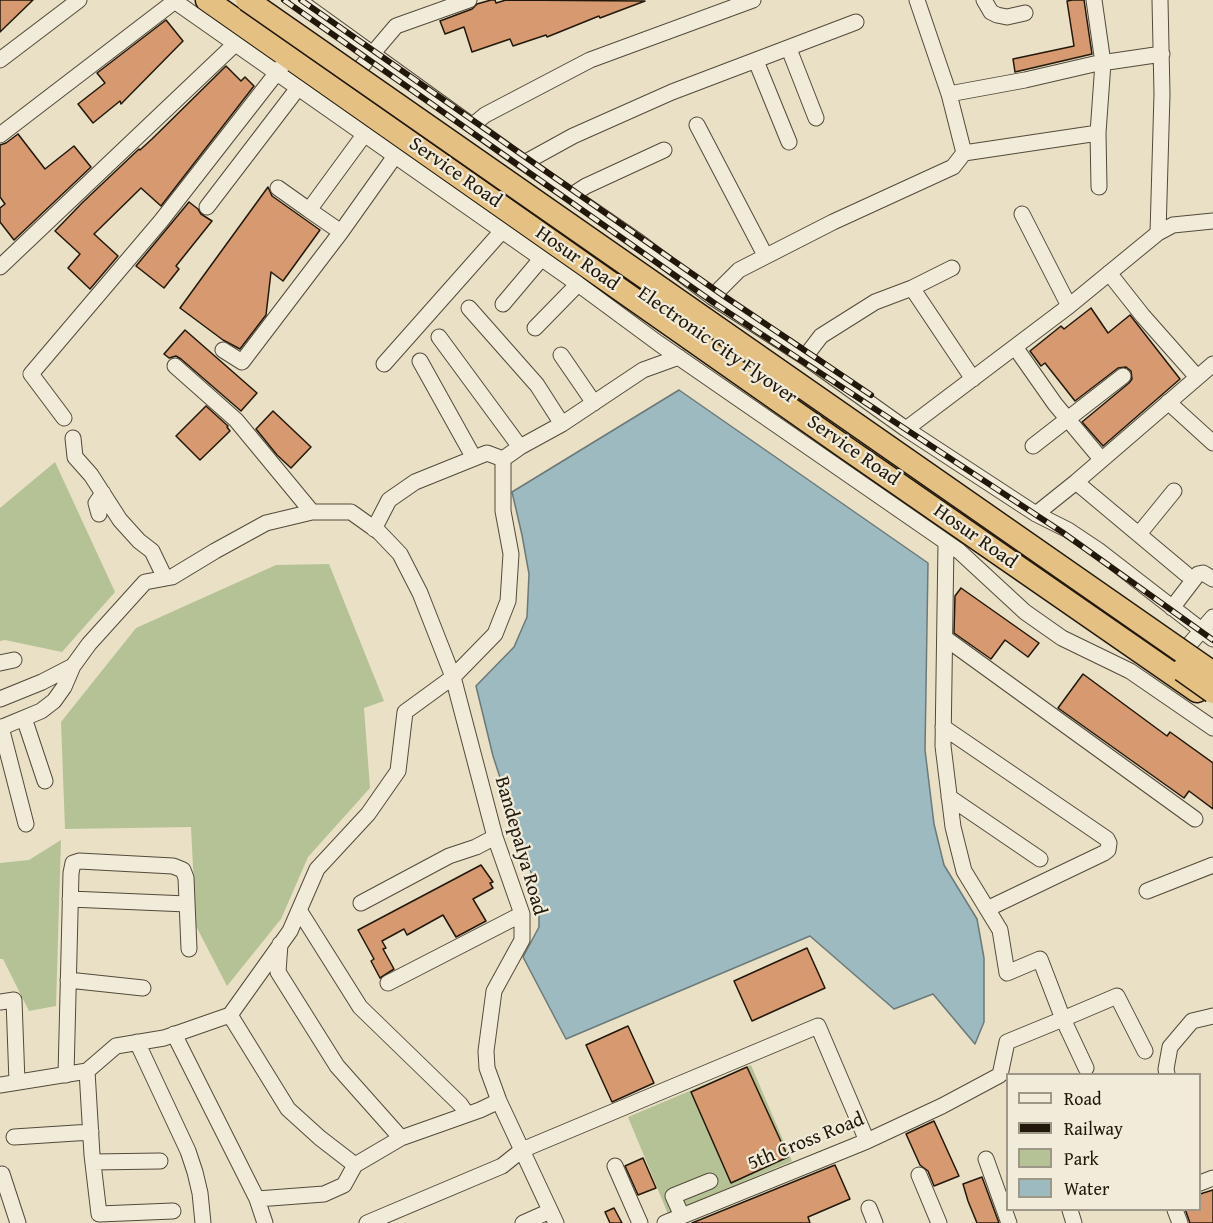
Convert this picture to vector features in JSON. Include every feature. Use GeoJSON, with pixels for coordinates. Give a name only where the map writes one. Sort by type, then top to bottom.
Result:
{"type":"FeatureCollection","features":[{"type":"Feature","properties":{"kind":"highway","name":"Hosur Road"},"geometry":{"type":"LineString","coordinates":[[207,0],[283,65],[686,348],[1201,697]]}},
{"type":"Feature","properties":{"kind":"highway","name":"Electronic City Flyover"},"geometry":{"type":"LineString","coordinates":[[221,0],[1201,697]]}},
{"type":"Feature","properties":{"kind":"highway","name":"Electronic City Flyover"},"geometry":{"type":"LineString","coordinates":[[247,0],[1213,673]]}},
{"type":"Feature","properties":{"kind":"highway","name":"Hosur Road"},"geometry":{"type":"LineString","coordinates":[[266,0],[367,60],[712,305],[1201,639],[1213,662]]}},
{"type":"Feature","properties":{"kind":"highway"},"geometry":{"type":"LineString","coordinates":[[686,348],[712,305]]}},
{"type":"Feature","properties":{"kind":"street"},"geometry":{"type":"LineString","coordinates":[[0,60],[79,0]]}},
{"type":"Feature","properties":{"kind":"street","name":"Hosur Road"},"geometry":{"type":"LineString","coordinates":[[298,0],[367,60],[473,125],[639,242],[712,305],[805,357],[906,429],[1036,514],[1068,530],[1098,550],[1172,608],[1201,639]]}},
{"type":"Feature","properties":{"kind":"street"},"geometry":{"type":"LineString","coordinates":[[367,60],[396,26],[469,0]]}},
{"type":"Feature","properties":{"kind":"street"},"geometry":{"type":"LineString","coordinates":[[473,125],[485,115],[590,60],[753,0]]}},
{"type":"Feature","properties":{"kind":"street"},"geometry":{"type":"LineString","coordinates":[[917,0],[949,94],[964,153]]}},
{"type":"Feature","properties":{"kind":"street"},"geometry":{"type":"LineString","coordinates":[[984,0],[991,12],[997,15],[1007,17],[1025,13]]}},
{"type":"Feature","properties":{"kind":"street"},"geometry":{"type":"LineString","coordinates":[[1094,0],[1103,63],[1098,133],[1099,187]]}},
{"type":"Feature","properties":{"kind":"street"},"geometry":{"type":"LineString","coordinates":[[1158,233],[1162,54],[1160,0]]}},
{"type":"Feature","properties":{"kind":"street"},"geometry":{"type":"LineString","coordinates":[[0,135],[174,1]]}},
{"type":"Feature","properties":{"kind":"street","name":"Service Road"},"geometry":{"type":"LineString","coordinates":[[174,1],[235,44],[283,65],[298,88],[578,284],[658,343],[686,348],[959,551],[1025,612],[1053,632],[1130,671],[1201,697],[1213,729]]}},
{"type":"Feature","properties":{"kind":"street"},"geometry":{"type":"LineString","coordinates":[[524,162],[573,136],[672,92],[856,22]]}},
{"type":"Feature","properties":{"kind":"street"},"geometry":{"type":"LineString","coordinates":[[0,267],[235,44]]}},
{"type":"Feature","properties":{"kind":"street"},"geometry":{"type":"LineString","coordinates":[[789,49],[816,118]]}},
{"type":"Feature","properties":{"kind":"street"},"geometry":{"type":"LineString","coordinates":[[949,94],[1103,63],[1162,54]]}},
{"type":"Feature","properties":{"kind":"street"},"geometry":{"type":"LineString","coordinates":[[756,61],[789,142]]}},
{"type":"Feature","properties":{"kind":"street"},"geometry":{"type":"LineString","coordinates":[[64,418],[31,374],[161,221],[283,65]]}},
{"type":"Feature","properties":{"kind":"street"},"geometry":{"type":"LineString","coordinates":[[207,207],[298,88]]}},
{"type":"Feature","properties":{"kind":"street"},"geometry":{"type":"LineString","coordinates":[[697,125],[765,255]]}},
{"type":"Feature","properties":{"kind":"street"},"geometry":{"type":"LineString","coordinates":[[712,305],[739,270],[765,255],[953,167],[964,153],[1098,133]]}},
{"type":"Feature","properties":{"kind":"street"},"geometry":{"type":"LineString","coordinates":[[309,210],[364,135]]}},
{"type":"Feature","properties":{"kind":"street"},"geometry":{"type":"LineString","coordinates":[[572,195],[586,186],[664,150]]}},
{"type":"Feature","properties":{"kind":"street"},"geometry":{"type":"LineString","coordinates":[[223,350],[242,362],[341,232],[395,156]]}},
{"type":"Feature","properties":{"kind":"street"},"geometry":{"type":"LineString","coordinates":[[278,188],[341,232]]}},
{"type":"Feature","properties":{"kind":"street"},"geometry":{"type":"LineString","coordinates":[[1022,214],[1069,306]]}},
{"type":"Feature","properties":{"kind":"street"},"geometry":{"type":"LineString","coordinates":[[906,429],[1069,306],[1158,233],[1173,225],[1213,220]]}},
{"type":"Feature","properties":{"kind":"street"},"geometry":{"type":"LineString","coordinates":[[384,364],[502,231]]}},
{"type":"Feature","properties":{"kind":"street"},"geometry":{"type":"LineString","coordinates":[[503,304],[541,259]]}},
{"type":"Feature","properties":{"kind":"street"},"geometry":{"type":"LineString","coordinates":[[805,357],[821,336],[874,302],[912,288],[952,268]]}},
{"type":"Feature","properties":{"kind":"street"},"geometry":{"type":"LineString","coordinates":[[1108,273],[1197,377]]}},
{"type":"Feature","properties":{"kind":"street"},"geometry":{"type":"LineString","coordinates":[[535,328],[578,284]]}},
{"type":"Feature","properties":{"kind":"street"},"geometry":{"type":"LineString","coordinates":[[912,288],[973,379]]}},
{"type":"Feature","properties":{"kind":"street"},"geometry":{"type":"LineString","coordinates":[[469,308],[537,385],[562,424]]}},
{"type":"Feature","properties":{"kind":"street"},"geometry":{"type":"LineString","coordinates":[[439,337],[520,447]]}},
{"type":"Feature","properties":{"kind":"street"},"geometry":{"type":"LineString","coordinates":[[643,370],[658,343]]}},
{"type":"Feature","properties":{"kind":"street"},"geometry":{"type":"LineString","coordinates":[[1014,347],[1067,419],[1101,459]]}},
{"type":"Feature","properties":{"kind":"street"},"geometry":{"type":"LineString","coordinates":[[503,459],[562,424],[643,370],[686,348]]}},
{"type":"Feature","properties":{"kind":"street"},"geometry":{"type":"LineString","coordinates":[[561,356],[594,403]]}},
{"type":"Feature","properties":{"kind":"street"},"geometry":{"type":"LineString","coordinates":[[420,361],[474,458]]}},
{"type":"Feature","properties":{"kind":"street"},"geometry":{"type":"LineString","coordinates":[[1036,514],[1213,365]]}},
{"type":"Feature","properties":{"kind":"street"},"geometry":{"type":"LineString","coordinates":[[175,366],[236,420],[312,512]]}},
{"type":"Feature","properties":{"kind":"street"},"geometry":{"type":"LineString","coordinates":[[1033,446],[1123,376]]}},
{"type":"Feature","properties":{"kind":"street"},"geometry":{"type":"LineString","coordinates":[[1168,402],[1213,443]]}},
{"type":"Feature","properties":{"kind":"street"},"geometry":{"type":"LineString","coordinates":[[73,438],[75,457],[103,493],[120,520],[139,541],[152,550],[165,578]]}},
{"type":"Feature","properties":{"kind":"street"},"geometry":{"type":"LineString","coordinates":[[374,529],[389,500],[415,482],[487,453],[503,459]]}},
{"type":"Feature","properties":{"kind":"street"},"geometry":{"type":"LineString","coordinates":[[0,1085],[87,1071],[116,1046],[174,1034],[230,1015],[290,930],[317,869],[368,814],[398,771],[405,712],[453,676],[495,634],[508,601],[511,554],[504,511],[503,459]]}},
{"type":"Feature","properties":{"kind":"street"},"geometry":{"type":"LineString","coordinates":[[1076,482],[1186,574]]}},
{"type":"Feature","properties":{"kind":"street"},"geometry":{"type":"LineString","coordinates":[[1139,534],[1174,491]]}},
{"type":"Feature","properties":{"kind":"street"},"geometry":{"type":"LineString","coordinates":[[99,514],[96,503],[103,493]]}},
{"type":"Feature","properties":{"kind":"street","name":"Bandepalya Road"},"geometry":{"type":"LineString","coordinates":[[0,728],[41,711],[54,701],[88,644],[145,582],[172,577],[266,523],[312,512],[351,512],[374,529],[400,554],[420,593],[453,676],[495,837],[522,914],[522,940],[494,991],[486,1051],[487,1068],[499,1101],[553,1217]]}},
{"type":"Feature","properties":{"kind":"street"},"geometry":{"type":"LineString","coordinates":[[946,542],[943,746],[953,827],[964,871],[1000,930],[1007,973],[1040,959],[1063,1019],[1086,1068]]}},
{"type":"Feature","properties":{"kind":"street"},"geometry":{"type":"LineString","coordinates":[[1172,608],[1198,574],[1203,573],[1213,579]]}},
{"type":"Feature","properties":{"kind":"street"},"geometry":{"type":"LineString","coordinates":[[1201,639],[1213,617]]}},
{"type":"Feature","properties":{"kind":"street"},"geometry":{"type":"LineString","coordinates":[[945,638],[1195,819]]}},
{"type":"Feature","properties":{"kind":"street"},"geometry":{"type":"LineString","coordinates":[[0,699],[74,666]]}},
{"type":"Feature","properties":{"kind":"street"},"geometry":{"type":"LineString","coordinates":[[24,718],[45,781]]}},
{"type":"Feature","properties":{"kind":"street"},"geometry":{"type":"LineString","coordinates":[[943,727],[1109,843],[1108,850],[1104,854],[987,909]]}},
{"type":"Feature","properties":{"kind":"street"},"geometry":{"type":"LineString","coordinates":[[0,728],[27,824]]}},
{"type":"Feature","properties":{"kind":"street"},"geometry":{"type":"LineString","coordinates":[[949,797],[1040,859]]}},
{"type":"Feature","properties":{"kind":"street"},"geometry":{"type":"LineString","coordinates":[[361,903],[449,856],[476,848],[495,837]]}},
{"type":"Feature","properties":{"kind":"street"},"geometry":{"type":"LineString","coordinates":[[66,1075],[70,899],[73,863],[79,861],[174,866],[183,870],[186,878],[189,949]]}},
{"type":"Feature","properties":{"kind":"street"},"geometry":{"type":"LineString","coordinates":[[1147,891],[1213,865]]}},
{"type":"Feature","properties":{"kind":"street"},"geometry":{"type":"LineString","coordinates":[[70,899],[187,904]]}},
{"type":"Feature","properties":{"kind":"street"},"geometry":{"type":"LineString","coordinates":[[299,910],[360,1007],[460,1104],[467,1114]]}},
{"type":"Feature","properties":{"kind":"street"},"geometry":{"type":"LineString","coordinates":[[388,983],[522,914]]}},
{"type":"Feature","properties":{"kind":"street"},"geometry":{"type":"LineString","coordinates":[[280,944],[278,972],[331,1057],[401,1138]]}},
{"type":"Feature","properties":{"kind":"street"},"geometry":{"type":"LineString","coordinates":[[68,980],[143,988]]}},
{"type":"Feature","properties":{"kind":"street"},"geometry":{"type":"LineString","coordinates":[[1063,1019],[1117,996],[1145,1051]]}},
{"type":"Feature","properties":{"kind":"street"},"geometry":{"type":"LineString","coordinates":[[0,1002],[14,1000],[17,1082]]}},
{"type":"Feature","properties":{"kind":"street"},"geometry":{"type":"LineString","coordinates":[[230,1015],[288,1109],[355,1165]]}},
{"type":"Feature","properties":{"kind":"street"},"geometry":{"type":"LineString","coordinates":[[1167,1073],[1170,1047],[1192,1021],[1213,1016]]}},
{"type":"Feature","properties":{"kind":"street","name":"5th Cross Road"},"geometry":{"type":"LineString","coordinates":[[665,1223],[867,1141],[960,1097],[1000,1075],[1007,1042],[1063,1019]]}},
{"type":"Feature","properties":{"kind":"street"},"geometry":{"type":"LineString","coordinates":[[367,1223],[502,1166],[522,1150],[818,1026],[867,1141]]}},
{"type":"Feature","properties":{"kind":"street"},"geometry":{"type":"LineString","coordinates":[[174,1034],[257,1199],[265,1223]]}},
{"type":"Feature","properties":{"kind":"street"},"geometry":{"type":"LineString","coordinates":[[137,1042],[188,1151],[200,1192],[203,1223]]}},
{"type":"Feature","properties":{"kind":"street"},"geometry":{"type":"LineString","coordinates":[[87,1071],[99,1219],[174,1211]]}},
{"type":"Feature","properties":{"kind":"street"},"geometry":{"type":"LineString","coordinates":[[257,1199],[324,1194],[344,1185],[355,1165],[401,1138],[499,1101]]}},
{"type":"Feature","properties":{"kind":"street"},"geometry":{"type":"LineString","coordinates":[[14,1137],[91,1132]]}},
{"type":"Feature","properties":{"kind":"street"},"geometry":{"type":"LineString","coordinates":[[986,1160],[1009,1223]]}},
{"type":"Feature","properties":{"kind":"street"},"geometry":{"type":"LineString","coordinates":[[93,1162],[160,1161]]}},
{"type":"Feature","properties":{"kind":"street"},"geometry":{"type":"LineString","coordinates":[[615,1166],[640,1223]]}},
{"type":"Feature","properties":{"kind":"street"},"geometry":{"type":"LineString","coordinates":[[2,1174],[18,1223]]}},
{"type":"Feature","properties":{"kind":"street"},"geometry":{"type":"LineString","coordinates":[[919,1175],[939,1223]]}},
{"type":"Feature","properties":{"kind":"street"},"geometry":{"type":"LineString","coordinates":[[682,1216],[674,1196],[710,1180]]}},
{"type":"Feature","properties":{"kind":"street"},"geometry":{"type":"LineString","coordinates":[[869,1208],[874,1223]]}},
{"type":"Feature","properties":{"kind":"street"},"geometry":{"type":"LineString","coordinates":[[523,1223],[553,1217]]}},
{"type":"Feature","properties":{"kind":"green space"},"geometry":{"type":"Polygon","coordinates":[[[55,462],[115,592],[62,652],[5,640],[0,641],[0,508],[55,462]]]}},
{"type":"Feature","properties":{"kind":"green space"},"geometry":{"type":"Polygon","coordinates":[[[329,564],[384,701],[364,708],[370,788],[308,857],[281,919],[227,986],[196,926],[191,827],[65,829],[61,722],[136,628],[276,565],[329,564]]]}},
{"type":"Feature","properties":{"kind":"green space"},"geometry":{"type":"Polygon","coordinates":[[[61,840],[56,1006],[29,1011],[3,959],[0,959],[0,863],[29,860],[61,840]]]}},
{"type":"Feature","properties":{"kind":"green space"},"geometry":{"type":"Polygon","coordinates":[[[751,1065],[792,1161],[668,1214],[628,1117],[751,1065]]]}},
{"type":"Feature","properties":{"kind":"water"},"geometry":{"type":"Polygon","coordinates":[[[679,390],[928,563],[925,750],[934,824],[944,865],[977,919],[984,958],[984,1022],[975,1044],[933,994],[894,1009],[810,936],[566,1039],[523,957],[539,927],[539,897],[493,756],[476,686],[514,647],[527,617],[529,574],[512,492],[679,390]]]}},
{"type":"Feature","properties":{"kind":"building"},"geometry":{"type":"Polygon","coordinates":[[[0,0],[33,0],[0,32],[0,0]]]}},
{"type":"Feature","properties":{"kind":"building"},"geometry":{"type":"Polygon","coordinates":[[[495,0],[496,3],[506,0],[645,1],[547,37],[546,35],[513,46],[510,39],[472,52],[464,27],[445,34],[440,21],[495,0]]]}},
{"type":"Feature","properties":{"kind":"building"},"geometry":{"type":"Polygon","coordinates":[[[1084,0],[1092,54],[1015,72],[1013,59],[1074,46],[1067,1],[1084,0]]]}},
{"type":"Feature","properties":{"kind":"building"},"geometry":{"type":"Polygon","coordinates":[[[166,20],[183,41],[121,104],[120,101],[93,123],[78,104],[105,83],[97,73],[166,20]]]}},
{"type":"Feature","properties":{"kind":"building"},"geometry":{"type":"Polygon","coordinates":[[[226,66],[241,81],[245,77],[254,86],[161,206],[141,188],[94,234],[118,256],[90,289],[68,268],[80,254],[55,231],[226,66]]]}},
{"type":"Feature","properties":{"kind":"building"},"geometry":{"type":"Polygon","coordinates":[[[18,134],[45,169],[74,146],[91,167],[14,240],[0,222],[0,208],[5,204],[0,197],[0,145],[18,134]]]}},
{"type":"Feature","properties":{"kind":"building"},"geometry":{"type":"Polygon","coordinates":[[[268,187],[272,196],[320,230],[283,281],[271,272],[266,315],[240,349],[223,340],[180,308],[268,187]]]}},
{"type":"Feature","properties":{"kind":"building"},"geometry":{"type":"Polygon","coordinates":[[[189,202],[212,221],[176,266],[179,269],[164,288],[136,266],[189,202]]]}},
{"type":"Feature","properties":{"kind":"building"},"geometry":{"type":"Polygon","coordinates":[[[1091,308],[1108,333],[1130,315],[1180,379],[1103,446],[1082,422],[1129,383],[1132,379],[1131,371],[1126,367],[1118,368],[1075,401],[1045,363],[1041,366],[1030,351],[1061,326],[1064,329],[1091,308]]]}},
{"type":"Feature","properties":{"kind":"building"},"geometry":{"type":"Polygon","coordinates":[[[185,330],[257,393],[241,411],[181,359],[176,356],[169,358],[164,354],[185,330]]]}},
{"type":"Feature","properties":{"kind":"building"},"geometry":{"type":"Polygon","coordinates":[[[206,406],[228,426],[230,431],[200,460],[176,436],[206,406]]]}},
{"type":"Feature","properties":{"kind":"building"},"geometry":{"type":"Polygon","coordinates":[[[273,411],[311,447],[291,468],[256,429],[273,411]]]}},
{"type":"Feature","properties":{"kind":"building"},"geometry":{"type":"Polygon","coordinates":[[[961,588],[1039,643],[1028,657],[1005,640],[991,659],[954,633],[955,596],[961,588]]]}},
{"type":"Feature","properties":{"kind":"building"},"geometry":{"type":"Polygon","coordinates":[[[1083,674],[1167,736],[1170,732],[1213,763],[1213,809],[1189,791],[1184,798],[1058,708],[1083,674]]]}},
{"type":"Feature","properties":{"kind":"building"},"geometry":{"type":"Polygon","coordinates":[[[481,865],[493,882],[490,883],[493,888],[473,899],[486,921],[456,937],[443,915],[407,935],[404,929],[382,941],[386,948],[383,949],[394,969],[380,978],[371,961],[374,959],[358,930],[481,865]]]}},
{"type":"Feature","properties":{"kind":"building"},"geometry":{"type":"Polygon","coordinates":[[[807,948],[825,988],[752,1021],[734,981],[807,948]]]}},
{"type":"Feature","properties":{"kind":"building"},"geometry":{"type":"Polygon","coordinates":[[[628,1026],[654,1083],[612,1102],[586,1045],[628,1026]]]}},
{"type":"Feature","properties":{"kind":"building"},"geometry":{"type":"Polygon","coordinates":[[[747,1067],[788,1157],[731,1183],[691,1092],[747,1067]]]}},
{"type":"Feature","properties":{"kind":"building"},"geometry":{"type":"Polygon","coordinates":[[[934,1121],[959,1176],[934,1186],[928,1171],[920,1165],[906,1134],[934,1121]]]}},
{"type":"Feature","properties":{"kind":"building"},"geometry":{"type":"Polygon","coordinates":[[[643,1158],[656,1188],[638,1195],[625,1166],[643,1158]]]}},
{"type":"Feature","properties":{"kind":"building"},"geometry":{"type":"Polygon","coordinates":[[[835,1165],[850,1199],[808,1217],[810,1223],[692,1223],[835,1165]]]}},
{"type":"Feature","properties":{"kind":"building"},"geometry":{"type":"Polygon","coordinates":[[[982,1177],[999,1223],[977,1223],[968,1201],[963,1184],[982,1177]]]}},
{"type":"Feature","properties":{"kind":"building"},"geometry":{"type":"Polygon","coordinates":[[[1213,1190],[1213,1223],[1190,1223],[1186,1211],[1201,1211],[1201,1194],[1213,1190]]]}},
{"type":"Feature","properties":{"kind":"building"},"geometry":{"type":"Polygon","coordinates":[[[614,1208],[622,1223],[610,1223],[605,1212],[614,1208]]]}},
{"type":"Feature","properties":{"kind":"railway"},"geometry":{"type":"LineString","coordinates":[[284,0],[717,305],[1062,532],[1213,640]]}},
{"type":"Feature","properties":{"kind":"railway"},"geometry":{"type":"LineString","coordinates":[[301,0],[724,296],[871,395]]}}]}
